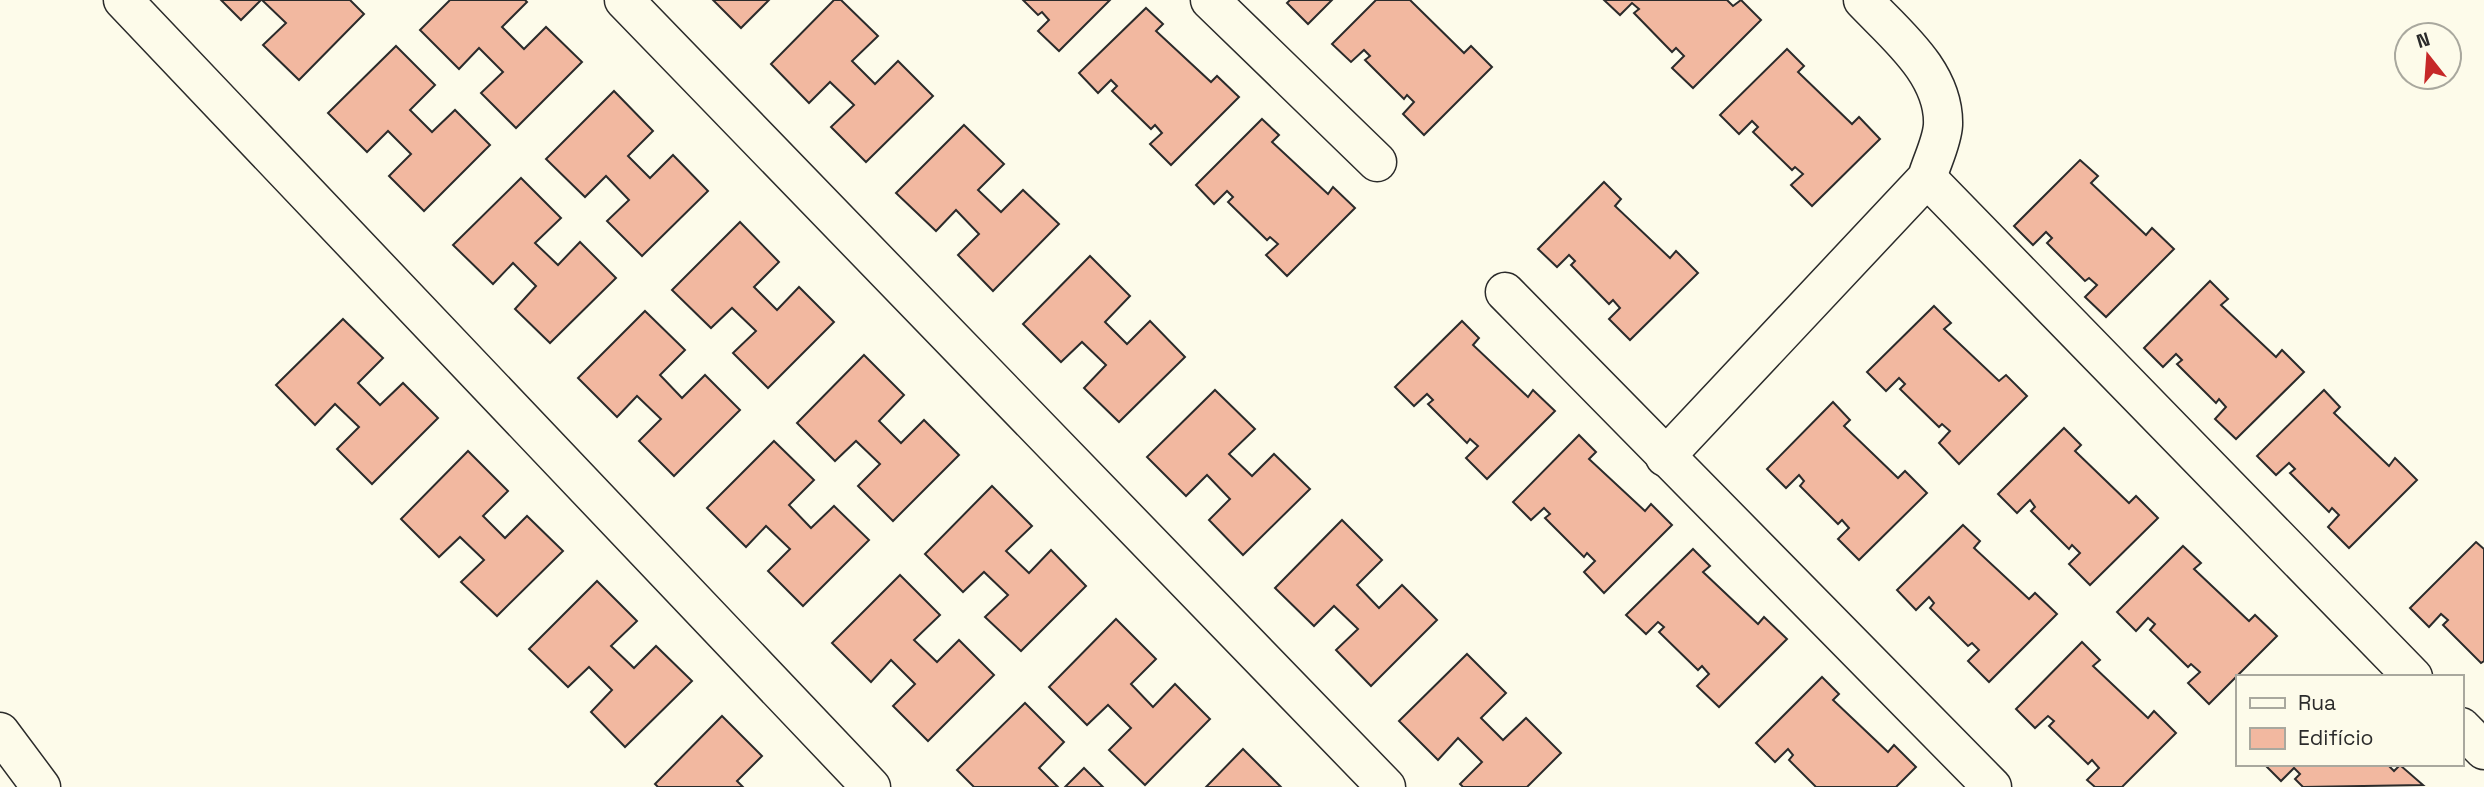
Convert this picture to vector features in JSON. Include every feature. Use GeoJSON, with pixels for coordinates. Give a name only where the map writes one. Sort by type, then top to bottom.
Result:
{"type":"FeatureCollection","features":[{"type":"Feature","properties":{"kind":"street"},"geometry":{"type":"LineString","coordinates":[[123,0],[871,787]]}},
{"type":"Feature","properties":{"kind":"street"},"geometry":{"type":"LineString","coordinates":[[624,0],[1386,787]]}},
{"type":"Feature","properties":{"kind":"street"},"geometry":{"type":"LineString","coordinates":[[1210,0],[1377,162]]}},
{"type":"Feature","properties":{"kind":"street"},"geometry":{"type":"LineString","coordinates":[[1665,457],[1927,178],[1943,126],[1938,92],[1920,61],[1863,0]]}},
{"type":"Feature","properties":{"kind":"street"},"geometry":{"type":"LineString","coordinates":[[1927,178],[2411,675]]}},
{"type":"Feature","properties":{"kind":"street"},"geometry":{"type":"LineString","coordinates":[[1505,292],[1992,787]]}},
{"type":"Feature","properties":{"kind":"street"},"geometry":{"type":"LineString","coordinates":[[2463,729],[2484,750]]}},
{"type":"Feature","properties":{"kind":"street"},"geometry":{"type":"LineString","coordinates":[[0,732],[41,787]]}},
{"type":"Feature","properties":{"kind":"building"},"geometry":{"type":"Polygon","coordinates":[[[221,0],[261,0],[241,20],[221,0]]]}},
{"type":"Feature","properties":{"kind":"building"},"geometry":{"type":"Polygon","coordinates":[[[262,0],[350,0],[364,14],[299,80],[263,45],[286,23],[262,0]]]}},
{"type":"Feature","properties":{"kind":"building"},"geometry":{"type":"Polygon","coordinates":[[[450,0],[525,0],[527,2],[502,27],[524,49],[546,27],[582,62],[516,128],[481,93],[503,72],[479,48],[459,69],[420,30],[450,0]]]}},
{"type":"Feature","properties":{"kind":"building"},"geometry":{"type":"Polygon","coordinates":[[[713,0],[769,0],[741,28],[713,0]]]}},
{"type":"Feature","properties":{"kind":"building"},"geometry":{"type":"Polygon","coordinates":[[[834,0],[841,0],[878,36],[852,61],[875,84],[898,61],[933,96],[866,162],[831,127],[854,105],[830,82],[809,103],[771,64],[834,0]]]}},
{"type":"Feature","properties":{"kind":"building"},"geometry":{"type":"Polygon","coordinates":[[[1023,0],[1110,0],[1059,51],[1038,31],[1049,20],[1042,12],[1038,15],[1023,0]]]}},
{"type":"Feature","properties":{"kind":"building"},"geometry":{"type":"Polygon","coordinates":[[[1290,0],[1332,0],[1308,24],[1287,3],[1290,0]]]}},
{"type":"Feature","properties":{"kind":"building"},"geometry":{"type":"Polygon","coordinates":[[[1376,0],[1410,0],[1464,53],[1471,46],[1492,67],[1424,135],[1403,114],[1414,102],[1407,95],[1404,99],[1365,60],[1370,56],[1364,50],[1351,62],[1332,44],[1376,0]]]}},
{"type":"Feature","properties":{"kind":"building"},"geometry":{"type":"Polygon","coordinates":[[[1604,0],[1727,0],[1733,6],[1741,0],[1761,20],[1693,88],[1672,68],[1684,56],[1676,48],[1672,52],[1634,13],[1639,9],[1632,3],[1620,15],[1604,0]]]}},
{"type":"Feature","properties":{"kind":"building"},"geometry":{"type":"Polygon","coordinates":[[[1146,8],[1163,24],[1156,31],[1211,82],[1217,76],[1239,97],[1171,165],[1150,144],[1162,133],[1155,125],[1151,129],[1112,91],[1117,86],[1111,80],[1098,93],[1079,73],[1146,8]]]}},
{"type":"Feature","properties":{"kind":"building"},"geometry":{"type":"Polygon","coordinates":[[[396,46],[435,85],[410,110],[432,132],[455,110],[490,145],[424,211],[389,176],[411,154],[388,131],[367,152],[328,113],[396,46]]]}},
{"type":"Feature","properties":{"kind":"building"},"geometry":{"type":"Polygon","coordinates":[[[1787,49],[1804,66],[1798,72],[1852,124],[1859,117],[1880,139],[1812,206],[1791,185],[1803,174],[1795,167],[1792,170],[1753,132],[1758,127],[1752,121],[1739,134],[1720,115],[1787,49]]]}},
{"type":"Feature","properties":{"kind":"building"},"geometry":{"type":"Polygon","coordinates":[[[614,91],[653,131],[628,156],[650,178],[673,155],[708,191],[642,256],[607,221],[629,200],[606,176],[585,197],[546,159],[614,91]]]}},
{"type":"Feature","properties":{"kind":"building"},"geometry":{"type":"Polygon","coordinates":[[[1262,119],[1279,135],[1272,142],[1328,194],[1333,187],[1355,208],[1287,276],[1266,255],[1278,244],[1270,237],[1267,240],[1228,202],[1233,197],[1227,191],[1214,204],[1196,185],[1262,119]]]}},
{"type":"Feature","properties":{"kind":"building"},"geometry":{"type":"Polygon","coordinates":[[[964,125],[1004,164],[978,190],[1001,212],[1023,190],[1059,224],[993,291],[958,255],[979,234],[956,210],[936,231],[896,193],[964,125]]]}},
{"type":"Feature","properties":{"kind":"building"},"geometry":{"type":"Polygon","coordinates":[[[2080,160],[2098,176],[2091,183],[2146,235],[2152,228],[2174,249],[2106,317],[2085,297],[2097,285],[2089,278],[2085,281],[2047,243],[2052,238],[2046,232],[2033,245],[2014,226],[2080,160]]]}},
{"type":"Feature","properties":{"kind":"building"},"geometry":{"type":"Polygon","coordinates":[[[521,178],[561,218],[535,243],[558,265],[580,242],[616,278],[550,343],[515,309],[536,286],[513,263],[493,284],[453,245],[521,178]]]}},
{"type":"Feature","properties":{"kind":"building"},"geometry":{"type":"Polygon","coordinates":[[[1604,182],[1621,199],[1615,206],[1670,258],[1676,251],[1698,273],[1630,340],[1609,319],[1620,308],[1613,300],[1609,304],[1571,265],[1575,261],[1569,255],[1557,267],[1538,249],[1604,182]]]}},
{"type":"Feature","properties":{"kind":"building"},"geometry":{"type":"Polygon","coordinates":[[[740,222],[779,262],[754,287],[777,310],[799,287],[834,322],[768,388],[733,353],[756,331],[732,308],[711,328],[672,290],[740,222]]]}},
{"type":"Feature","properties":{"kind":"building"},"geometry":{"type":"Polygon","coordinates":[[[1090,256],[1130,296],[1105,322],[1127,344],[1150,321],[1185,357],[1119,422],[1084,388],[1106,365],[1082,342],[1061,362],[1023,324],[1090,256]]]}},
{"type":"Feature","properties":{"kind":"building"},"geometry":{"type":"Polygon","coordinates":[[[2210,281],[2228,299],[2221,305],[2276,357],[2282,350],[2304,372],[2236,439],[2215,419],[2226,407],[2219,399],[2216,403],[2177,364],[2182,360],[2176,354],[2163,367],[2144,348],[2210,281]]]}},
{"type":"Feature","properties":{"kind":"building"},"geometry":{"type":"Polygon","coordinates":[[[1934,306],[1951,323],[1944,329],[1999,381],[2006,375],[2027,396],[1959,464],[1939,443],[1950,431],[1942,424],[1939,427],[1900,389],[1905,384],[1899,378],[1886,391],[1867,372],[1934,306]]]}},
{"type":"Feature","properties":{"kind":"building"},"geometry":{"type":"Polygon","coordinates":[[[645,311],[685,350],[660,375],[682,398],[705,375],[740,410],[674,476],[639,441],[661,419],[637,396],[617,417],[578,378],[645,311]]]}},
{"type":"Feature","properties":{"kind":"building"},"geometry":{"type":"Polygon","coordinates":[[[343,319],[383,358],[358,383],[380,405],[403,383],[438,418],[372,484],[337,449],[359,427],[335,404],[315,425],[276,385],[343,319]]]}},
{"type":"Feature","properties":{"kind":"building"},"geometry":{"type":"Polygon","coordinates":[[[1462,321],[1479,338],[1473,345],[1528,397],[1533,390],[1555,411],[1487,479],[1466,458],[1478,446],[1470,439],[1467,443],[1428,404],[1433,400],[1427,394],[1414,406],[1395,387],[1462,321]]]}},
{"type":"Feature","properties":{"kind":"building"},"geometry":{"type":"Polygon","coordinates":[[[864,355],[904,395],[879,421],[901,443],[924,420],[959,455],[893,521],[858,486],[880,464],[856,441],[835,461],[797,423],[864,355]]]}},
{"type":"Feature","properties":{"kind":"building"},"geometry":{"type":"Polygon","coordinates":[[[1215,390],[1255,429],[1229,454],[1252,476],[1274,454],[1310,489],[1243,555],[1209,520],[1230,499],[1207,475],[1186,496],[1147,457],[1215,390]]]}},
{"type":"Feature","properties":{"kind":"building"},"geometry":{"type":"Polygon","coordinates":[[[2324,390],[2340,407],[2334,413],[2389,466],[2395,458],[2417,480],[2349,548],[2328,527],[2339,515],[2332,508],[2329,512],[2290,473],[2295,469],[2289,463],[2276,475],[2257,456],[2324,390]]]}},
{"type":"Feature","properties":{"kind":"building"},"geometry":{"type":"Polygon","coordinates":[[[1833,402],[1850,420],[1844,426],[1898,478],[1905,471],[1927,493],[1859,560],[1838,539],[1849,528],[1842,520],[1838,524],[1800,486],[1804,481],[1799,475],[1786,488],[1767,469],[1833,402]]]}},
{"type":"Feature","properties":{"kind":"building"},"geometry":{"type":"Polygon","coordinates":[[[2064,428],[2081,445],[2075,451],[2129,503],[2136,496],[2158,518],[2090,585],[2069,564],[2080,553],[2072,545],[2069,549],[2031,511],[2035,507],[2030,500],[2017,513],[1998,494],[2064,428]]]}},
{"type":"Feature","properties":{"kind":"building"},"geometry":{"type":"Polygon","coordinates":[[[1579,435],[1596,452],[1589,459],[1645,511],[1651,504],[1672,525],[1604,593],[1584,572],[1595,561],[1587,553],[1584,557],[1545,518],[1550,514],[1544,508],[1531,520],[1513,502],[1579,435]]]}},
{"type":"Feature","properties":{"kind":"building"},"geometry":{"type":"Polygon","coordinates":[[[774,441],[814,480],[789,505],[811,528],[834,506],[869,540],[803,606],[768,571],[790,549],[766,526],[746,547],[707,508],[774,441]]]}},
{"type":"Feature","properties":{"kind":"building"},"geometry":{"type":"Polygon","coordinates":[[[468,451],[508,491],[483,516],[505,538],[527,516],[563,551],[497,616],[461,582],[484,560],[460,537],[439,557],[401,519],[468,451]]]}},
{"type":"Feature","properties":{"kind":"building"},"geometry":{"type":"Polygon","coordinates":[[[992,486],[1032,526],[1006,551],[1029,573],[1051,550],[1086,586],[1021,651],[985,617],[1008,595],[984,572],[963,592],[925,554],[992,486]]]}},
{"type":"Feature","properties":{"kind":"building"},"geometry":{"type":"Polygon","coordinates":[[[1342,520],[1382,560],[1357,585],[1379,608],[1402,585],[1437,620],[1371,686],[1336,650],[1358,629],[1334,606],[1314,626],[1275,588],[1342,520]]]}},
{"type":"Feature","properties":{"kind":"building"},"geometry":{"type":"Polygon","coordinates":[[[1963,525],[1980,541],[1974,548],[2029,599],[2035,593],[2057,614],[1989,682],[1968,661],[1979,650],[1972,643],[1968,646],[1930,608],[1934,603],[1929,597],[1916,610],[1897,590],[1963,525]]]}},
{"type":"Feature","properties":{"kind":"building"},"geometry":{"type":"Polygon","coordinates":[[[2476,542],[2484,549],[2484,661],[2481,663],[2443,625],[2448,620],[2441,614],[2429,627],[2410,608],[2476,542]]]}},
{"type":"Feature","properties":{"kind":"building"},"geometry":{"type":"Polygon","coordinates":[[[2183,546],[2201,563],[2194,569],[2249,621],[2255,615],[2277,636],[2209,704],[2188,683],[2200,672],[2191,664],[2188,667],[2150,630],[2155,624],[2148,618],[2136,631],[2117,612],[2183,546]]]}},
{"type":"Feature","properties":{"kind":"building"},"geometry":{"type":"Polygon","coordinates":[[[1693,549],[1710,566],[1703,572],[1758,624],[1764,617],[1787,639],[1719,707],[1697,686],[1709,674],[1702,666],[1698,670],[1659,632],[1664,627],[1658,622],[1646,634],[1626,615],[1693,549]]]}},
{"type":"Feature","properties":{"kind":"building"},"geometry":{"type":"Polygon","coordinates":[[[900,575],[940,615],[914,640],[937,662],[959,640],[994,675],[928,741],[893,706],[915,684],[891,660],[871,682],[832,643],[900,575]]]}},
{"type":"Feature","properties":{"kind":"building"},"geometry":{"type":"Polygon","coordinates":[[[597,581],[637,621],[611,646],[634,668],[656,646],[692,681],[625,747],[591,712],[612,690],[589,667],[568,687],[529,649],[597,581]]]}},
{"type":"Feature","properties":{"kind":"building"},"geometry":{"type":"Polygon","coordinates":[[[1116,619],[1156,659],[1131,684],[1153,707],[1175,684],[1210,719],[1145,785],[1109,750],[1131,728],[1108,705],[1087,725],[1049,687],[1116,619]]]}},
{"type":"Feature","properties":{"kind":"building"},"geometry":{"type":"Polygon","coordinates":[[[2082,642],[2100,660],[2093,666],[2148,718],[2154,711],[2176,733],[2122,787],[2095,787],[2087,780],[2099,768],[2092,760],[2088,764],[2049,726],[2054,721],[2048,716],[2035,728],[2016,709],[2082,642]]]}},
{"type":"Feature","properties":{"kind":"building"},"geometry":{"type":"Polygon","coordinates":[[[1467,654],[1506,693],[1481,718],[1503,740],[1526,718],[1561,753],[1527,787],[1463,787],[1460,784],[1482,762],[1458,738],[1438,760],[1399,721],[1467,654]]]}},
{"type":"Feature","properties":{"kind":"building"},"geometry":{"type":"Polygon","coordinates":[[[1822,677],[1839,694],[1833,700],[1888,752],[1894,745],[1916,767],[1896,787],[1816,787],[1789,760],[1793,755],[1788,749],[1775,762],[1756,743],[1822,677]]]}},
{"type":"Feature","properties":{"kind":"building"},"geometry":{"type":"Polygon","coordinates":[[[1025,703],[1064,742],[1039,768],[1058,787],[974,787],[957,770],[1025,703]]]}},
{"type":"Feature","properties":{"kind":"building"},"geometry":{"type":"Polygon","coordinates":[[[722,716],[762,756],[737,781],[743,787],[658,787],[655,784],[722,716]]]}},
{"type":"Feature","properties":{"kind":"building"},"geometry":{"type":"Polygon","coordinates":[[[1243,749],[1281,787],[1206,787],[1243,749]]]}},
{"type":"Feature","properties":{"kind":"building"},"geometry":{"type":"Polygon","coordinates":[[[2266,766],[2389,766],[2394,771],[2401,766],[2423,785],[2303,787],[2295,779],[2300,774],[2294,768],[2281,781],[2266,766]]]}},
{"type":"Feature","properties":{"kind":"building"},"geometry":{"type":"Polygon","coordinates":[[[1084,768],[1103,787],[1065,787],[1084,768]]]}}]}
